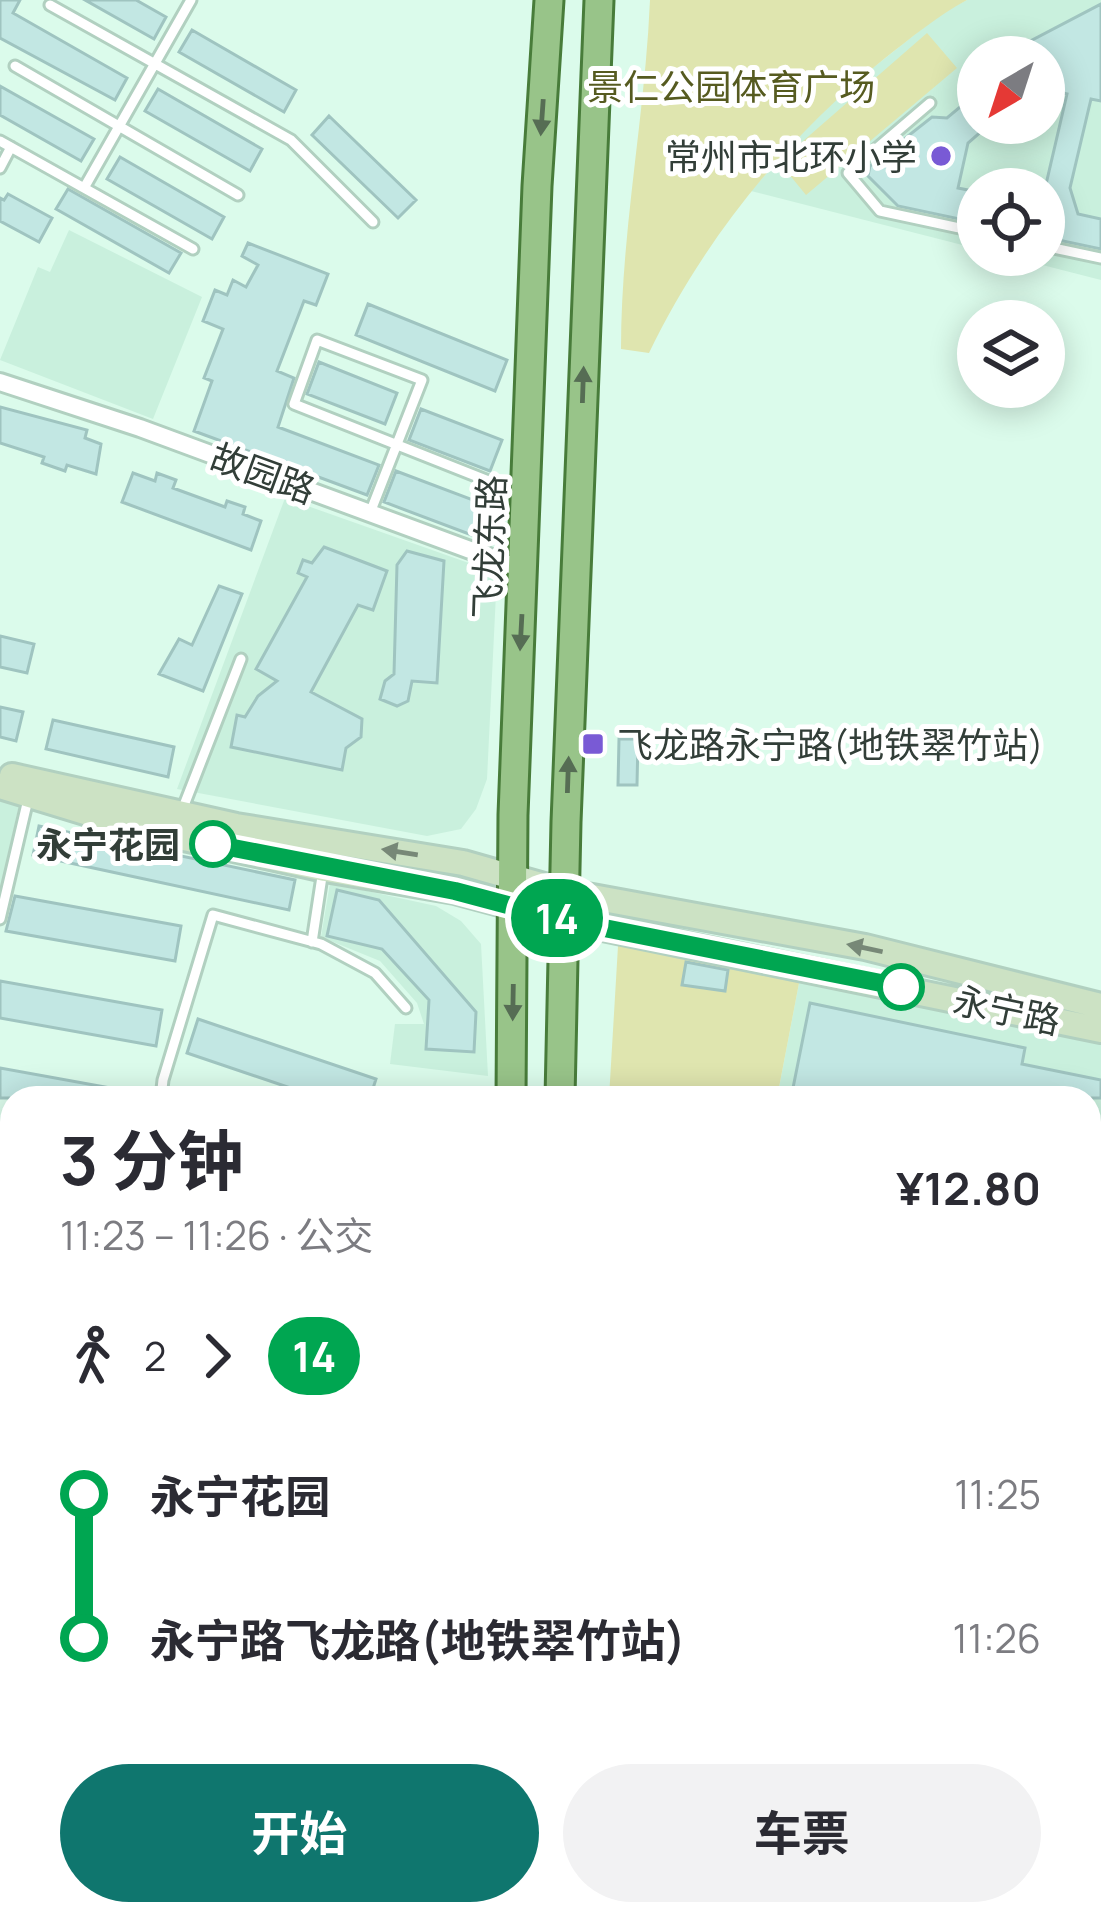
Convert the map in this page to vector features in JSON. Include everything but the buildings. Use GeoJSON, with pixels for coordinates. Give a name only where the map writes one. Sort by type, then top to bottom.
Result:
{"type":"FeatureCollection","features":[{"type":"Feature","properties":{"kind":"main road","name":"飞龙东路"},"geometry":{"type":"LineString","coordinates":[[512,1086],[514,877],[537,186],[549,0]]}},
{"type":"Feature","properties":{"kind":"main road"},"geometry":{"type":"LineString","coordinates":[[560,1086],[599,0]]}},
{"type":"Feature","properties":{"kind":"main road","name":"永宁路"},"geometry":{"type":"LineString","coordinates":[[0,774],[236,826],[463,862],[514,877],[564,906],[1101,1030]]}},
{"type":"Feature","properties":{"kind":"main road","name":"永宁路"},"geometry":{"type":"LineString","coordinates":[[0,785],[134,827],[514,907],[564,906],[865,947],[1101,1006]]}},
{"type":"Feature","properties":{"kind":"street","name":"故园路"},"geometry":{"type":"LineString","coordinates":[[0,382],[140,428],[524,570]]}},
{"type":"Feature","properties":{"kind":"lane"},"geometry":{"type":"LineString","coordinates":[[84,188],[191,0]]}},
{"type":"Feature","properties":{"kind":"lane"},"geometry":{"type":"LineString","coordinates":[[50,5],[291,140],[373,222]]}},
{"type":"Feature","properties":{"kind":"lane"},"geometry":{"type":"LineString","coordinates":[[15,66],[238,195]]}},
{"type":"Feature","properties":{"kind":"lane"},"geometry":{"type":"LineString","coordinates":[[930,103],[848,172],[880,211],[957,228]]}},
{"type":"Feature","properties":{"kind":"lane"},"geometry":{"type":"LineString","coordinates":[[0,141],[193,249]]}},
{"type":"Feature","properties":{"kind":"lane"},"geometry":{"type":"LineString","coordinates":[[0,168],[11,147]]}},
{"type":"Feature","properties":{"kind":"lane"},"geometry":{"type":"LineString","coordinates":[[1065,250],[1101,258]]}},
{"type":"Feature","properties":{"kind":"lane"},"geometry":{"type":"LineString","coordinates":[[370,513],[397,445],[422,380],[317,340],[294,404],[397,445],[491,482]]}},
{"type":"Feature","properties":{"kind":"lane"},"geometry":{"type":"LineString","coordinates":[[181,813],[241,659]]}},
{"type":"Feature","properties":{"kind":"lane"},"geometry":{"type":"LineString","coordinates":[[0,919],[29,795]]}},
{"type":"Feature","properties":{"kind":"lane"},"geometry":{"type":"LineString","coordinates":[[312,942],[323,868]]}},
{"type":"Feature","properties":{"kind":"lane"},"geometry":{"type":"LineString","coordinates":[[162,1086],[214,915],[312,942],[374,973],[406,1008]]}},
{"type":"Feature","properties":{"kind":"shaded area","name":"常州市北环小学"},"geometry":{"type":"Polygon","coordinates":[[[967,0],[1101,0],[1101,280],[1065,271],[1065,168],[957,168],[957,244],[751,191],[830,102],[942,13],[967,0]]]}},
{"type":"Feature","properties":{"kind":"shaded area"},"geometry":{"type":"Polygon","coordinates":[[[69,230],[202,297],[153,419],[0,360],[38,267],[50,272],[69,230]]]}},
{"type":"Feature","properties":{"kind":"shaded area"},"geometry":{"type":"Polygon","coordinates":[[[285,498],[497,573],[487,779],[476,809],[461,829],[427,836],[177,789],[285,498]]]}},
{"type":"Feature","properties":{"kind":"shaded area"},"geometry":{"type":"Polygon","coordinates":[[[0,801],[19,805],[0,893],[0,801]]]}},
{"type":"Feature","properties":{"kind":"shaded area"},"geometry":{"type":"Polygon","coordinates":[[[330,883],[436,906],[461,921],[481,944],[488,1076],[390,1064],[395,1024],[424,1024],[417,1003],[380,961],[321,937],[330,883]]]}},
{"type":"Feature","properties":{"kind":"shaded area"},"geometry":{"type":"Polygon","coordinates":[[[800,978],[1101,1042],[1101,1086],[779,1086],[800,978]]]}},
{"type":"Feature","properties":{"kind":"green space","name":"景仁公园体育广场"},"geometry":{"type":"Polygon","coordinates":[[[650,0],[967,0],[884,59],[781,157],[695,270],[649,353],[621,349],[650,0]]]}},
{"type":"Feature","properties":{"kind":"green space"},"geometry":{"type":"Polygon","coordinates":[[[927,33],[957,68],[806,195],[779,162],[927,33]]]}},
{"type":"Feature","properties":{"kind":"green space"},"geometry":{"type":"Polygon","coordinates":[[[628,938],[800,978],[779,1086],[610,1086],[618,946],[628,938]]]}},
{"type":"Feature","properties":{"kind":"bus line","name":"14"},"geometry":{"type":"LineString","coordinates":[[213,844],[901,987]]}},
{"type":"Feature","properties":{"kind":"place","name":"常州市北环小学"},"geometry":{"type":"Point","coordinates":[941,156]}},
{"type":"Feature","properties":{"kind":"place","name":"飞龙路永宁路(地铁翠竹站)"},"geometry":{"type":"Point","coordinates":[593,744]}},
{"type":"Feature","properties":{"kind":"place","name":"永宁花园"},"geometry":{"type":"Point","coordinates":[213,844]}}]}
